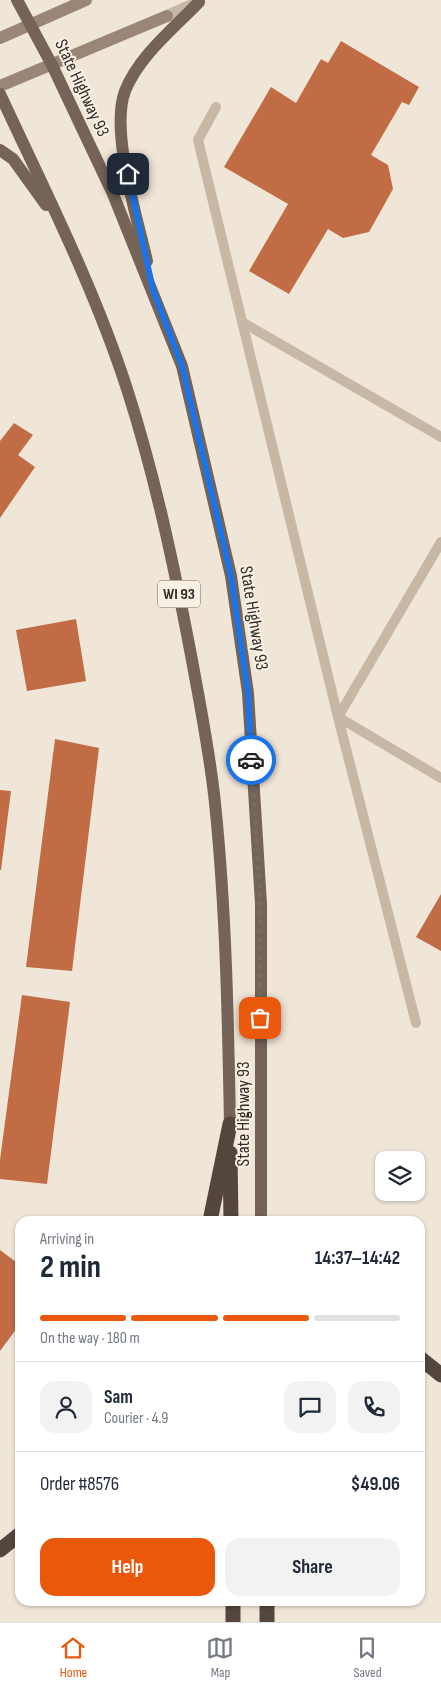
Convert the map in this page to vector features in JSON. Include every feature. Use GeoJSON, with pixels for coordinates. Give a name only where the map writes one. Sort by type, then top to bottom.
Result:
{"type":"FeatureCollection","features":[{"type":"Feature","properties":{"kind":"highway"},"geometry":{"type":"LineString","coordinates":[[211,1216],[230,1124]]}},
{"type":"Feature","properties":{"kind":"highway"},"geometry":{"type":"LineString","coordinates":[[230,1124],[231,1216]]}},
{"type":"Feature","properties":{"kind":"highway"},"geometry":{"type":"LineString","coordinates":[[425,1362],[441,1375]]}},
{"type":"Feature","properties":{"kind":"highway"},"geometry":{"type":"LineString","coordinates":[[0,1550],[15,1538]]}},
{"type":"Feature","properties":{"kind":"highway"},"geometry":{"type":"LineString","coordinates":[[233,1606],[234,1622]]}},
{"type":"Feature","properties":{"kind":"highway"},"geometry":{"type":"LineString","coordinates":[[267,1606],[267,1622]]}},
{"type":"Feature","properties":{"kind":"main road","name":"State Highway 93"},"geometry":{"type":"LineString","coordinates":[[17,0],[52,65],[113,194],[182,366],[206,461],[231,576],[248,693],[261,904],[261,1216]]}},
{"type":"Feature","properties":{"kind":"main road"},"geometry":{"type":"LineString","coordinates":[[153,290],[120,135],[121,110],[126,90],[143,61],[202,1]]}},
{"type":"Feature","properties":{"kind":"main road","name":"State Highway 93"},"geometry":{"type":"LineString","coordinates":[[0,94],[65,234],[100,315],[126,389],[149,466],[177,583],[214,800],[227,968],[230,1124]]}},
{"type":"Feature","properties":{"kind":"main road"},"geometry":{"type":"LineString","coordinates":[[0,150],[13,159],[65,234]]}},
{"type":"Feature","properties":{"kind":"street"},"geometry":{"type":"LineString","coordinates":[[0,38],[32,26],[86,0]]}},
{"type":"Feature","properties":{"kind":"street"},"geometry":{"type":"LineString","coordinates":[[0,86],[202,1]]}},
{"type":"Feature","properties":{"kind":"lane"},"geometry":{"type":"LineString","coordinates":[[216,107],[198,140],[338,717],[416,1024]]}},
{"type":"Feature","properties":{"kind":"lane"},"geometry":{"type":"LineString","coordinates":[[242,322],[441,437]]}},
{"type":"Feature","properties":{"kind":"lane"},"geometry":{"type":"LineString","coordinates":[[338,717],[441,542]]}},
{"type":"Feature","properties":{"kind":"lane"},"geometry":{"type":"LineString","coordinates":[[338,717],[441,778]]}},
{"type":"Feature","properties":{"kind":"building"},"geometry":{"type":"Polygon","coordinates":[[[341,41],[419,87],[409,105],[402,102],[371,155],[388,165],[393,189],[369,232],[343,238],[328,229],[289,294],[249,271],[288,204],[224,167],[271,87],[296,103],[321,59],[328,63],[341,41]]]}},
{"type":"Feature","properties":{"kind":"building"},"geometry":{"type":"Polygon","coordinates":[[[14,423],[33,435],[18,455],[35,467],[0,518],[0,441],[14,423]]]}},
{"type":"Feature","properties":{"kind":"building"},"geometry":{"type":"Polygon","coordinates":[[[76,619],[86,681],[27,691],[16,630],[76,619]]]}},
{"type":"Feature","properties":{"kind":"building"},"geometry":{"type":"Polygon","coordinates":[[[55,739],[99,748],[72,971],[26,967],[55,739]]]}},
{"type":"Feature","properties":{"kind":"building"},"geometry":{"type":"Polygon","coordinates":[[[0,790],[11,791],[1,870],[0,870],[0,790]]]}},
{"type":"Feature","properties":{"kind":"building"},"geometry":{"type":"Polygon","coordinates":[[[441,894],[441,951],[416,937],[441,894]]]}},
{"type":"Feature","properties":{"kind":"building"},"geometry":{"type":"Polygon","coordinates":[[[22,995],[70,1002],[47,1184],[0,1179],[0,1160],[22,995]]]}},
{"type":"Feature","properties":{"kind":"building"},"geometry":{"type":"Polygon","coordinates":[[[0,1250],[15,1261],[15,1331],[0,1351],[0,1250]]]}},
{"type":"Feature","properties":{"kind":"way so far"},"geometry":{"type":"LineString","coordinates":[[251,760],[261,904],[260,1018]]}},
{"type":"Feature","properties":{"kind":"route"},"geometry":{"type":"LineString","coordinates":[[128,174],[153,290],[182,366],[206,461],[231,576],[248,693],[251,760]]}}]}
